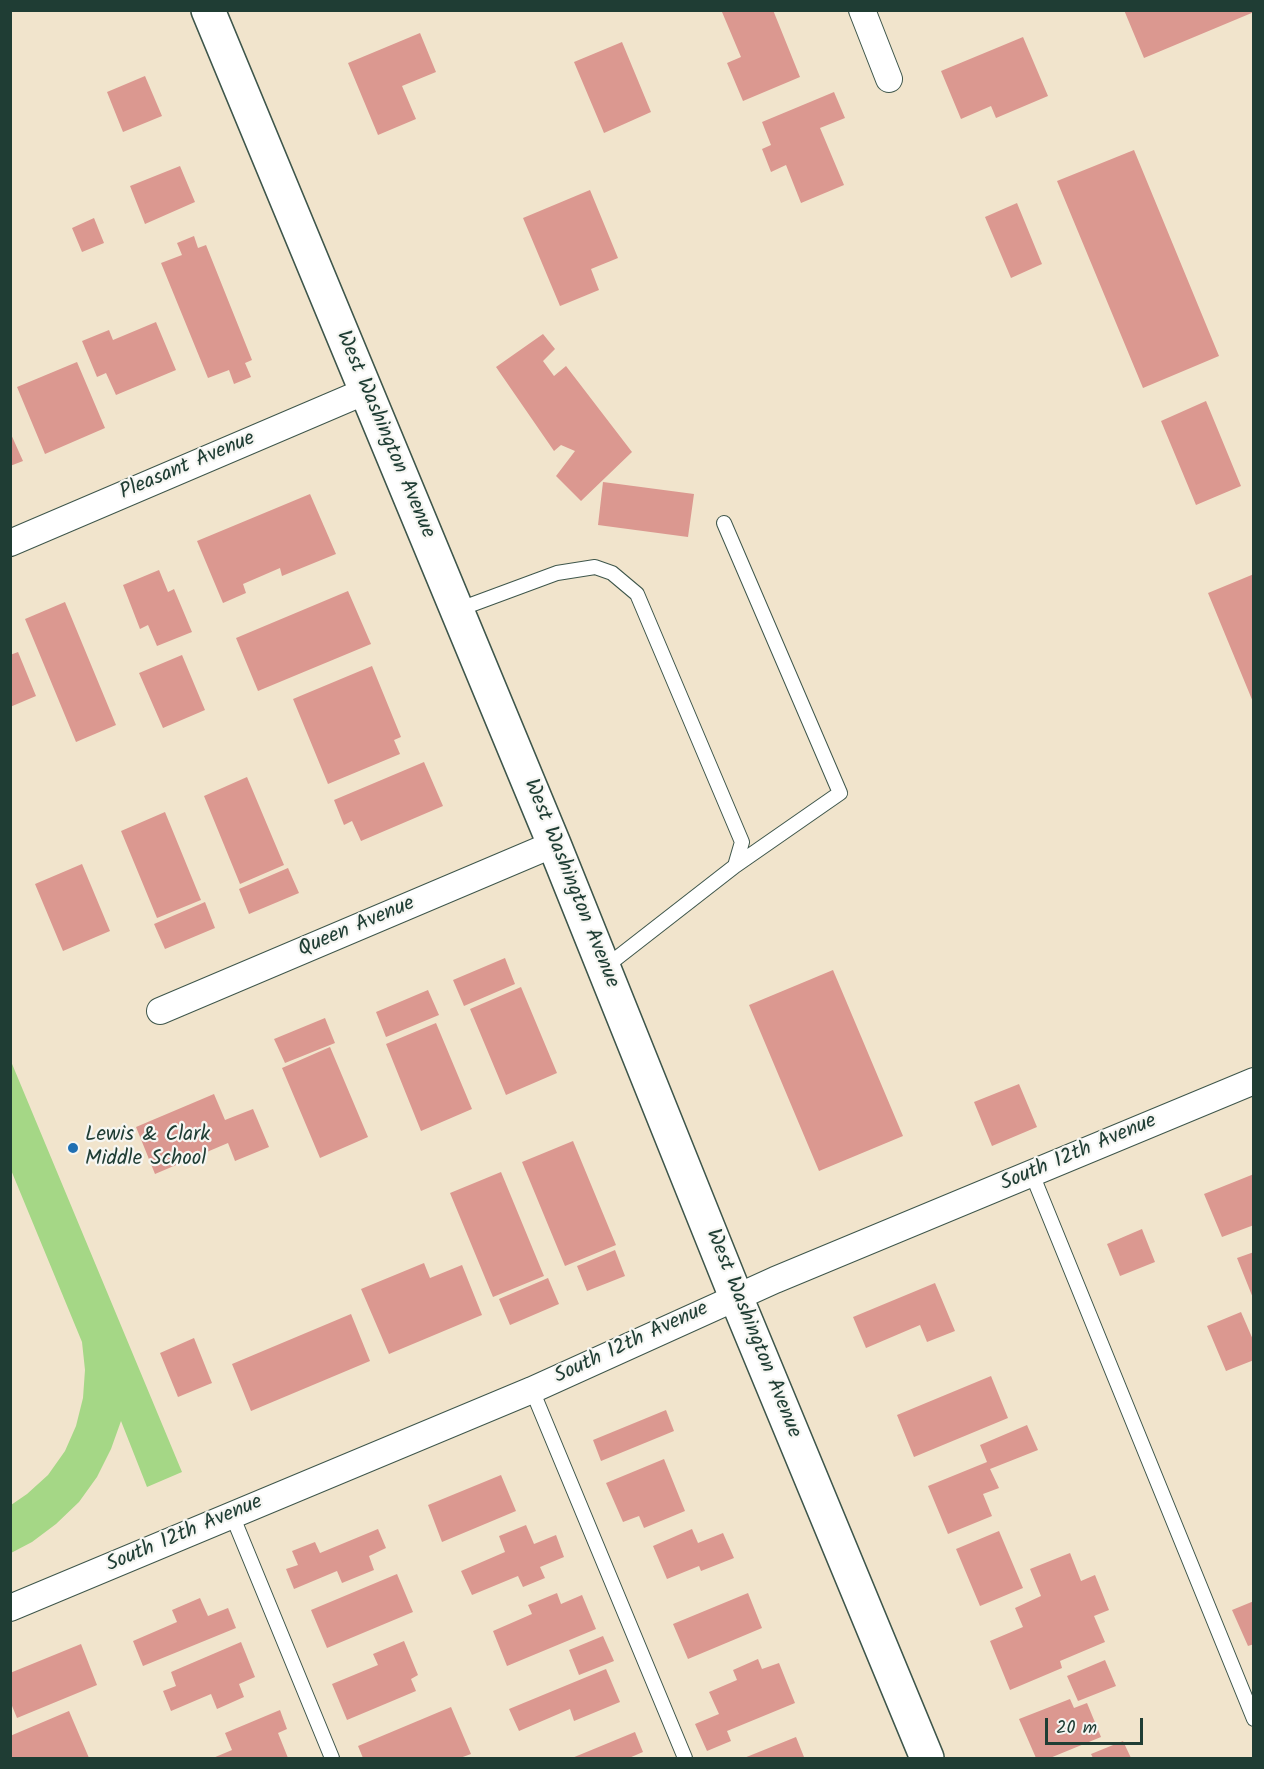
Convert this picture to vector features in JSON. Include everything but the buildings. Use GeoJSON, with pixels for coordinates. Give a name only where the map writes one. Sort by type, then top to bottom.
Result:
{"type":"FeatureCollection","features":[{"type":"Feature","properties":{"kind":"main road","name":"West Washington Avenue"},"geometry":{"type":"LineString","coordinates":[[208,10],[554,844],[736,1297],[927,1758]]}},
{"type":"Feature","properties":{"kind":"street"},"geometry":{"type":"LineString","coordinates":[[862,10],[889,79]]}},
{"type":"Feature","properties":{"kind":"street","name":"Pleasant Avenue"},"geometry":{"type":"LineString","coordinates":[[10,543],[366,391]]}},
{"type":"Feature","properties":{"kind":"street","name":"Queen Avenue"},"geometry":{"type":"LineString","coordinates":[[160,1011],[554,844]]}},
{"type":"Feature","properties":{"kind":"street","name":"South 12th Avenue"},"geometry":{"type":"LineString","coordinates":[[10,1608],[532,1390],[736,1297],[1254,1081]]}},
{"type":"Feature","properties":{"kind":"lane"},"geometry":{"type":"LineString","coordinates":[[604,968],[735,866],[840,793],[724,523]]}},
{"type":"Feature","properties":{"kind":"lane"},"geometry":{"type":"LineString","coordinates":[[457,610],[557,573],[595,567],[612,573],[637,594],[742,843],[735,866]]}},
{"type":"Feature","properties":{"kind":"lane"},"geometry":{"type":"LineString","coordinates":[[1032,1174],[1254,1719]]}},
{"type":"Feature","properties":{"kind":"lane"},"geometry":{"type":"LineString","coordinates":[[532,1390],[685,1758]]}},
{"type":"Feature","properties":{"kind":"lane"},"geometry":{"type":"LineString","coordinates":[[232,1515],[332,1758]]}},
{"type":"Feature","properties":{"kind":"green space"},"geometry":{"type":"Polygon","coordinates":[[[10,1059],[182,1472],[147,1487],[121,1421],[111,1449],[97,1477],[79,1502],[56,1524],[32,1542],[11,1553],[11,1505],[48,1475],[65,1451],[76,1426],[83,1398],[85,1370],[82,1342],[11,1170],[10,1059]]]}},
{"type":"Feature","properties":{"kind":"place","name":"Lewis & Clark Middle School"},"geometry":{"type":"Point","coordinates":[73,1148]}}]}
